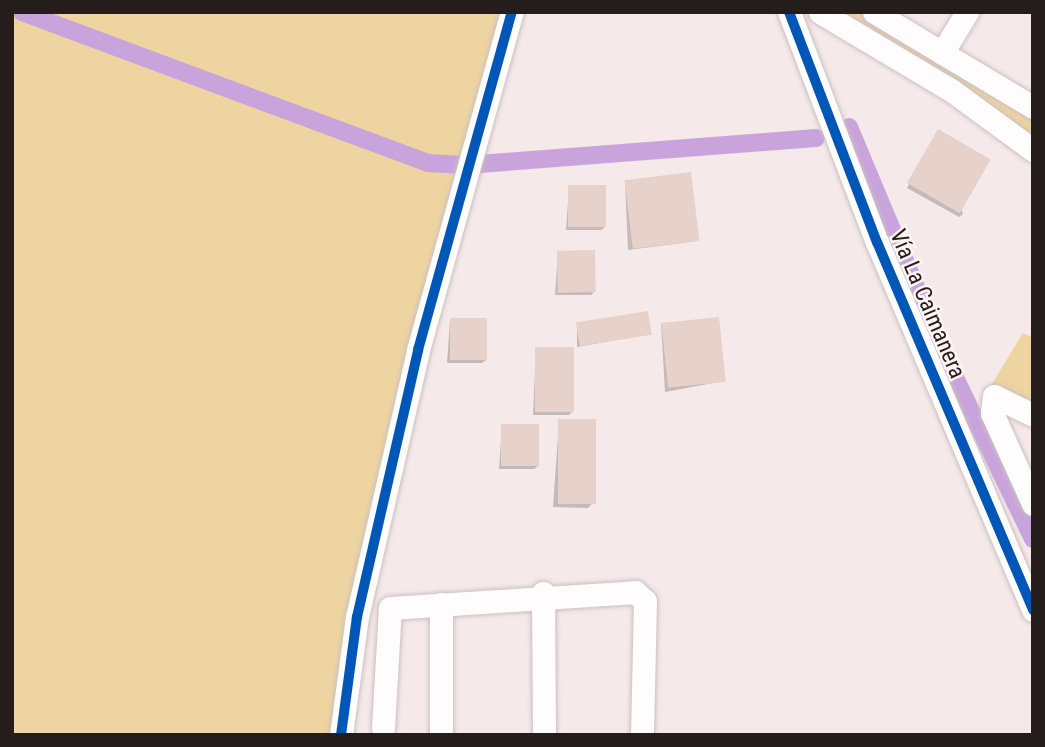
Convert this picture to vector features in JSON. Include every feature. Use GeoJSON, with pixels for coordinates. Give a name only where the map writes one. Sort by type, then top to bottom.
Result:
{"type":"FeatureCollection","features":[{"type":"Feature","properties":{"kind":"street"},"geometry":{"type":"LineString","coordinates":[[341,735],[357,617],[418,351],[512,12]]}},
{"type":"Feature","properties":{"kind":"street","name":"Vía La Caimanera"},"geometry":{"type":"LineString","coordinates":[[789,12],[877,242],[1033,610]]}},
{"type":"Feature","properties":{"kind":"street"},"geometry":{"type":"LineString","coordinates":[[820,12],[951,90],[1033,150]]}},
{"type":"Feature","properties":{"kind":"street"},"geometry":{"type":"LineString","coordinates":[[874,12],[1033,107]]}},
{"type":"Feature","properties":{"kind":"street"},"geometry":{"type":"LineString","coordinates":[[942,53],[967,12]]}},
{"type":"Feature","properties":{"kind":"street"},"geometry":{"type":"LineString","coordinates":[[1031,497],[990,404],[994,396],[1033,415]]}},
{"type":"Feature","properties":{"kind":"street"},"geometry":{"type":"LineString","coordinates":[[383,728],[390,608],[543,593],[635,592],[645,601],[642,735]]}},
{"type":"Feature","properties":{"kind":"street"},"geometry":{"type":"LineString","coordinates":[[543,593],[544,735]]}},
{"type":"Feature","properties":{"kind":"street"},"geometry":{"type":"LineString","coordinates":[[441,735],[442,604]]}},
{"type":"Feature","properties":{"kind":"shaded area"},"geometry":{"type":"Polygon","coordinates":[[[12,12],[503,12],[334,735],[12,735],[12,12]]]}},
{"type":"Feature","properties":{"kind":"shaded area"},"geometry":{"type":"Polygon","coordinates":[[[825,12],[864,12],[1033,112],[1033,144],[825,12]]]}},
{"type":"Feature","properties":{"kind":"shaded area"},"geometry":{"type":"Polygon","coordinates":[[[1023,333],[1033,338],[1033,410],[990,387],[1023,333]]]}},
{"type":"Feature","properties":{"kind":"building"},"geometry":{"type":"Polygon","coordinates":[[[938,129],[991,160],[960,213],[907,183],[938,129]]]}},
{"type":"Feature","properties":{"kind":"building"},"geometry":{"type":"Polygon","coordinates":[[[691,172],[699,240],[633,249],[624,180],[691,172]]]}},
{"type":"Feature","properties":{"kind":"building"},"geometry":{"type":"Polygon","coordinates":[[[568,185],[606,185],[606,227],[568,227],[568,185]]]}},
{"type":"Feature","properties":{"kind":"building"},"geometry":{"type":"Polygon","coordinates":[[[595,250],[596,292],[558,293],[557,251],[595,250]]]}},
{"type":"Feature","properties":{"kind":"building"},"geometry":{"type":"Polygon","coordinates":[[[648,311],[652,335],[580,346],[576,322],[648,311]]]}},
{"type":"Feature","properties":{"kind":"building"},"geometry":{"type":"Polygon","coordinates":[[[719,317],[726,382],[668,388],[661,323],[719,317]]]}},
{"type":"Feature","properties":{"kind":"building"},"geometry":{"type":"Polygon","coordinates":[[[450,318],[487,318],[487,360],[450,360],[450,318]]]}},
{"type":"Feature","properties":{"kind":"building"},"geometry":{"type":"Polygon","coordinates":[[[535,347],[574,347],[574,412],[535,412],[535,347]]]}},
{"type":"Feature","properties":{"kind":"building"},"geometry":{"type":"Polygon","coordinates":[[[558,419],[596,419],[596,504],[558,504],[558,419]]]}},
{"type":"Feature","properties":{"kind":"building"},"geometry":{"type":"Polygon","coordinates":[[[501,424],[539,424],[539,466],[501,466],[501,424]]]}},
{"type":"Feature","properties":{"kind":"waterway"},"geometry":{"type":"LineString","coordinates":[[22,12],[428,163],[466,165],[816,138]]}},
{"type":"Feature","properties":{"kind":"waterway"},"geometry":{"type":"LineString","coordinates":[[849,127],[946,359],[1033,539]]}},
{"type":"Feature","properties":{"kind":"cycle path"},"geometry":{"type":"LineString","coordinates":[[341,735],[357,617],[418,350],[512,12]]}},
{"type":"Feature","properties":{"kind":"cycle path"},"geometry":{"type":"LineString","coordinates":[[789,12],[877,242],[1033,610]]}}]}
